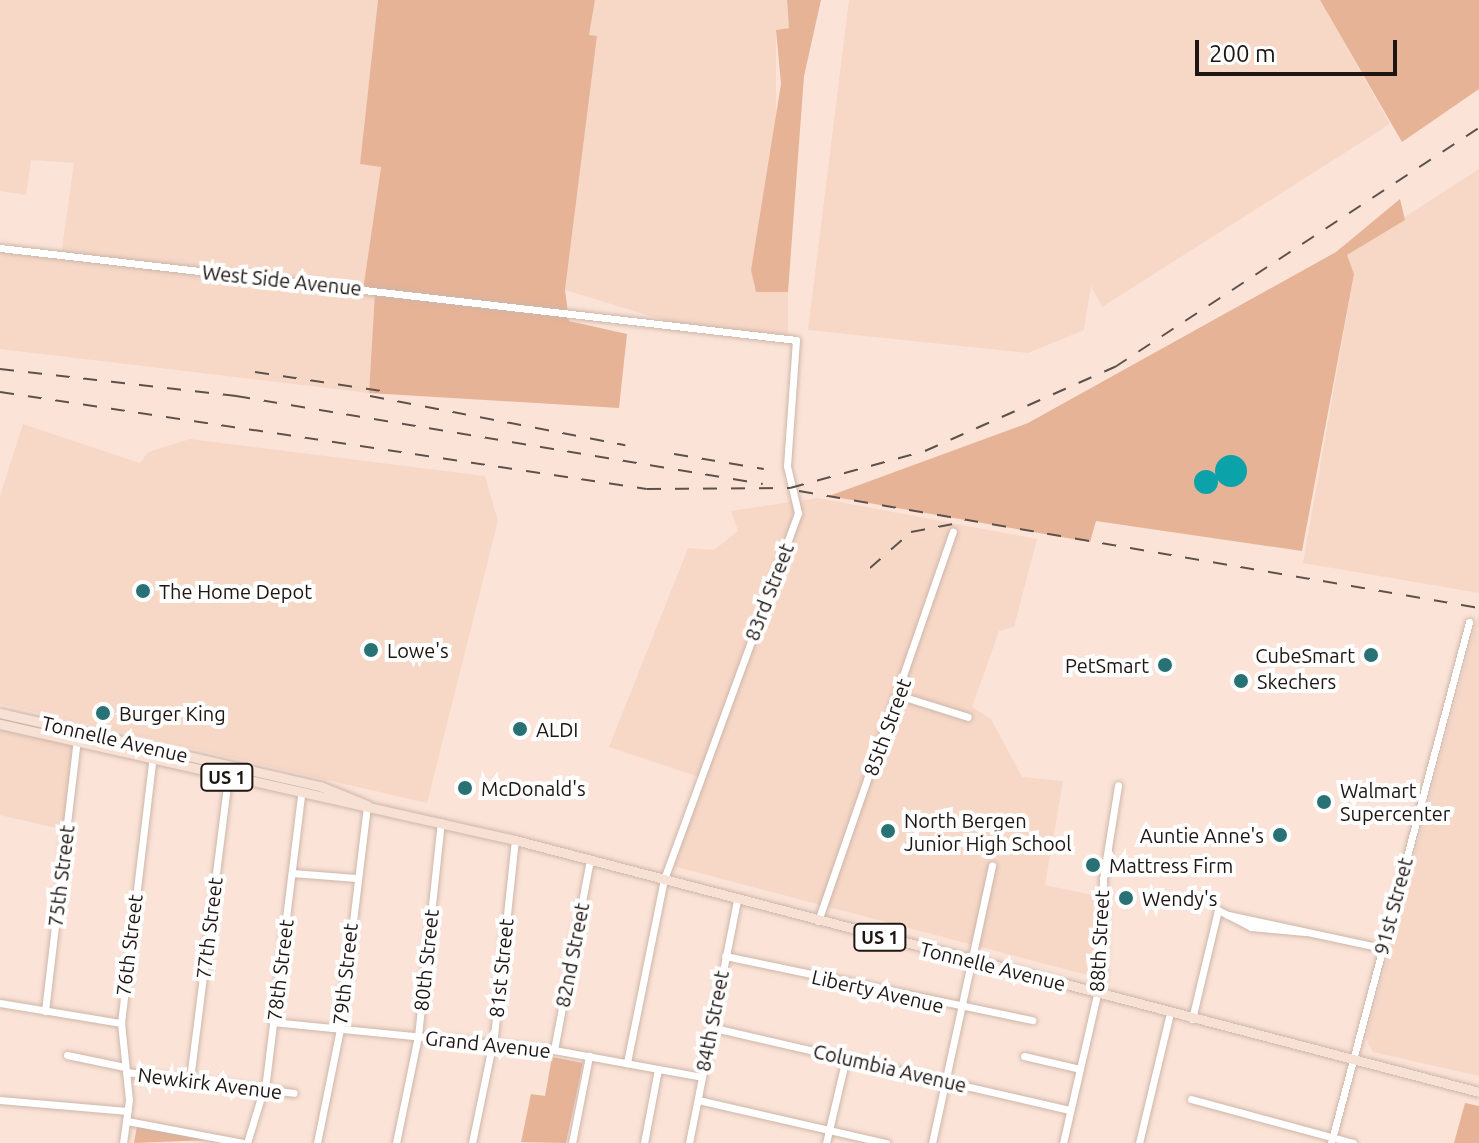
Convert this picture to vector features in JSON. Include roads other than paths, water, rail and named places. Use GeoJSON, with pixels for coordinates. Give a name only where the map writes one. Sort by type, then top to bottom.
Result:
{"type":"FeatureCollection","features":[{"type":"Feature","properties":{"kind":"main road","name":"Tonnelle Avenue"},"geometry":{"type":"LineString","coordinates":[[0,713],[358,796],[367,805]]}},
{"type":"Feature","properties":{"kind":"main road","name":"Tonnelle Avenue"},"geometry":{"type":"LineString","coordinates":[[0,724],[515,840],[1479,1092]]}},
{"type":"Feature","properties":{"kind":"street","name":"West Side Avenue"},"geometry":{"type":"LineString","coordinates":[[0,248],[564,310]]}},
{"type":"Feature","properties":{"kind":"street","name":"83rd Street"},"geometry":{"type":"LineString","coordinates":[[564,310],[796,340],[787,466],[798,513],[664,879],[627,1063]]}},
{"type":"Feature","properties":{"kind":"street","name":"85th Street"},"geometry":{"type":"LineString","coordinates":[[818,921],[953,532]]}},
{"type":"Feature","properties":{"kind":"street","name":"91st Street"},"geometry":{"type":"LineString","coordinates":[[1332,1140],[1469,622]]}},
{"type":"Feature","properties":{"kind":"street"},"geometry":{"type":"LineString","coordinates":[[898,695],[968,717]]}},
{"type":"Feature","properties":{"kind":"street","name":"75th Street"},"geometry":{"type":"LineString","coordinates":[[45,1011],[77,740]]}},
{"type":"Feature","properties":{"kind":"street","name":"76th Street"},"geometry":{"type":"LineString","coordinates":[[123,1143],[128,1111],[121,1023],[154,748]]}},
{"type":"Feature","properties":{"kind":"street","name":"77th Street"},"geometry":{"type":"LineString","coordinates":[[190,1079],[228,777]]}},
{"type":"Feature","properties":{"kind":"street","name":"88th Street"},"geometry":{"type":"LineString","coordinates":[[1063,1143],[1098,993],[1103,879],[1118,785]]}},
{"type":"Feature","properties":{"kind":"street","name":"78th Street"},"geometry":{"type":"LineString","coordinates":[[245,1143],[273,1022],[301,794]]}},
{"type":"Feature","properties":{"kind":"street","name":"79th Street"},"geometry":{"type":"LineString","coordinates":[[317,1143],[340,1029],[367,805]]}},
{"type":"Feature","properties":{"kind":"street","name":"80th Street"},"geometry":{"type":"LineString","coordinates":[[396,1143],[418,1036],[441,822]]}},
{"type":"Feature","properties":{"kind":"street","name":"81st Street"},"geometry":{"type":"LineString","coordinates":[[472,1143],[492,1044],[515,840]]}},
{"type":"Feature","properties":{"kind":"street","name":"82nd Street"},"geometry":{"type":"LineString","coordinates":[[554,1050],[590,860]]}},
{"type":"Feature","properties":{"kind":"street"},"geometry":{"type":"LineString","coordinates":[[932,1143],[964,1011],[992,865]]}},
{"type":"Feature","properties":{"kind":"street"},"geometry":{"type":"LineString","coordinates":[[292,873],[356,878]]}},
{"type":"Feature","properties":{"kind":"street","name":"84th Street"},"geometry":{"type":"LineString","coordinates":[[689,1143],[737,900]]}},
{"type":"Feature","properties":{"kind":"street"},"geometry":{"type":"LineString","coordinates":[[1192,1019],[1218,910],[1251,927],[1305,932],[1382,948]]}},
{"type":"Feature","properties":{"kind":"street","name":"Liberty Avenue"},"geometry":{"type":"LineString","coordinates":[[725,956],[964,1011],[1032,1020]]}},
{"type":"Feature","properties":{"kind":"street"},"geometry":{"type":"LineString","coordinates":[[0,1003],[121,1023]]}},
{"type":"Feature","properties":{"kind":"street"},"geometry":{"type":"LineString","coordinates":[[1139,1143],[1170,1013]]}},
{"type":"Feature","properties":{"kind":"street","name":"Grand Avenue"},"geometry":{"type":"LineString","coordinates":[[273,1022],[554,1050],[702,1077]]}},
{"type":"Feature","properties":{"kind":"street","name":"Columbia Avenue"},"geometry":{"type":"LineString","coordinates":[[710,1027],[1070,1110]]}},
{"type":"Feature","properties":{"kind":"street","name":"Newkirk Avenue"},"geometry":{"type":"LineString","coordinates":[[67,1055],[126,1070],[294,1093]]}},
{"type":"Feature","properties":{"kind":"street"},"geometry":{"type":"LineString","coordinates":[[572,1143],[589,1056]]}},
{"type":"Feature","properties":{"kind":"street"},"geometry":{"type":"LineString","coordinates":[[1024,1056],[1080,1069]]}},
{"type":"Feature","properties":{"kind":"street"},"geometry":{"type":"LineString","coordinates":[[826,1143],[846,1058]]}},
{"type":"Feature","properties":{"kind":"street"},"geometry":{"type":"LineString","coordinates":[[644,1143],[658,1069]]}},
{"type":"Feature","properties":{"kind":"street"},"geometry":{"type":"LineString","coordinates":[[1191,1099],[1332,1140],[1353,1143]]}},
{"type":"Feature","properties":{"kind":"street"},"geometry":{"type":"LineString","coordinates":[[0,1100],[128,1111]]}},
{"type":"Feature","properties":{"kind":"street"},"geometry":{"type":"LineString","coordinates":[[698,1100],[886,1143]]}},
{"type":"Feature","properties":{"kind":"street"},"geometry":{"type":"LineString","coordinates":[[127,1121],[245,1143]]}},
{"type":"Feature","properties":{"kind":"water"},"geometry":{"type":"Polygon","coordinates":[[[1231,455],[1242,460],[1247,471],[1242,482],[1231,487],[1220,482],[1215,471],[1220,460],[1231,455]]]}},
{"type":"Feature","properties":{"kind":"water"},"geometry":{"type":"Polygon","coordinates":[[[1206,470],[1215,473],[1218,482],[1215,491],[1206,494],[1197,491],[1194,482],[1197,473],[1206,470]]]}},
{"type":"Feature","properties":{"kind":"railway"},"geometry":{"type":"LineString","coordinates":[[0,392],[647,489],[790,488],[925,451],[1115,367],[1479,128]]}},
{"type":"Feature","properties":{"kind":"railway"},"geometry":{"type":"LineString","coordinates":[[0,369],[236,396],[763,484]]}},
{"type":"Feature","properties":{"kind":"railway"},"geometry":{"type":"LineString","coordinates":[[255,372],[382,391]]}},
{"type":"Feature","properties":{"kind":"railway"},"geometry":{"type":"LineString","coordinates":[[370,396],[625,445]]}},
{"type":"Feature","properties":{"kind":"railway"},"geometry":{"type":"LineString","coordinates":[[674,454],[764,469]]}},
{"type":"Feature","properties":{"kind":"railway"},"geometry":{"type":"LineString","coordinates":[[799,491],[1479,608]]}},
{"type":"Feature","properties":{"kind":"railway"},"geometry":{"type":"LineString","coordinates":[[870,568],[911,532],[953,524]]}},
{"type":"Feature","properties":{"kind":"place","name":"The Home Depot"},"geometry":{"type":"Point","coordinates":[143,591]}},
{"type":"Feature","properties":{"kind":"place","name":"Lowe's"},"geometry":{"type":"Point","coordinates":[371,650]}},
{"type":"Feature","properties":{"kind":"place","name":"CubeSmart"},"geometry":{"type":"Point","coordinates":[1371,655]}},
{"type":"Feature","properties":{"kind":"place","name":"PetSmart"},"geometry":{"type":"Point","coordinates":[1165,665]}},
{"type":"Feature","properties":{"kind":"place","name":"Skechers"},"geometry":{"type":"Point","coordinates":[1241,681]}},
{"type":"Feature","properties":{"kind":"place","name":"Burger King"},"geometry":{"type":"Point","coordinates":[103,713]}},
{"type":"Feature","properties":{"kind":"place","name":"ALDI"},"geometry":{"type":"Point","coordinates":[520,729]}},
{"type":"Feature","properties":{"kind":"place","name":"McDonald's"},"geometry":{"type":"Point","coordinates":[465,788]}},
{"type":"Feature","properties":{"kind":"place","name":"Walmart Supercenter"},"geometry":{"type":"Point","coordinates":[1324,802]}},
{"type":"Feature","properties":{"kind":"place","name":"North Bergen Junior High School"},"geometry":{"type":"Point","coordinates":[888,831]}},
{"type":"Feature","properties":{"kind":"place","name":"Auntie Anne's"},"geometry":{"type":"Point","coordinates":[1280,835]}},
{"type":"Feature","properties":{"kind":"place","name":"Mattress Firm"},"geometry":{"type":"Point","coordinates":[1093,865]}},
{"type":"Feature","properties":{"kind":"place","name":"Wendy's"},"geometry":{"type":"Point","coordinates":[1126,898]}}]}
